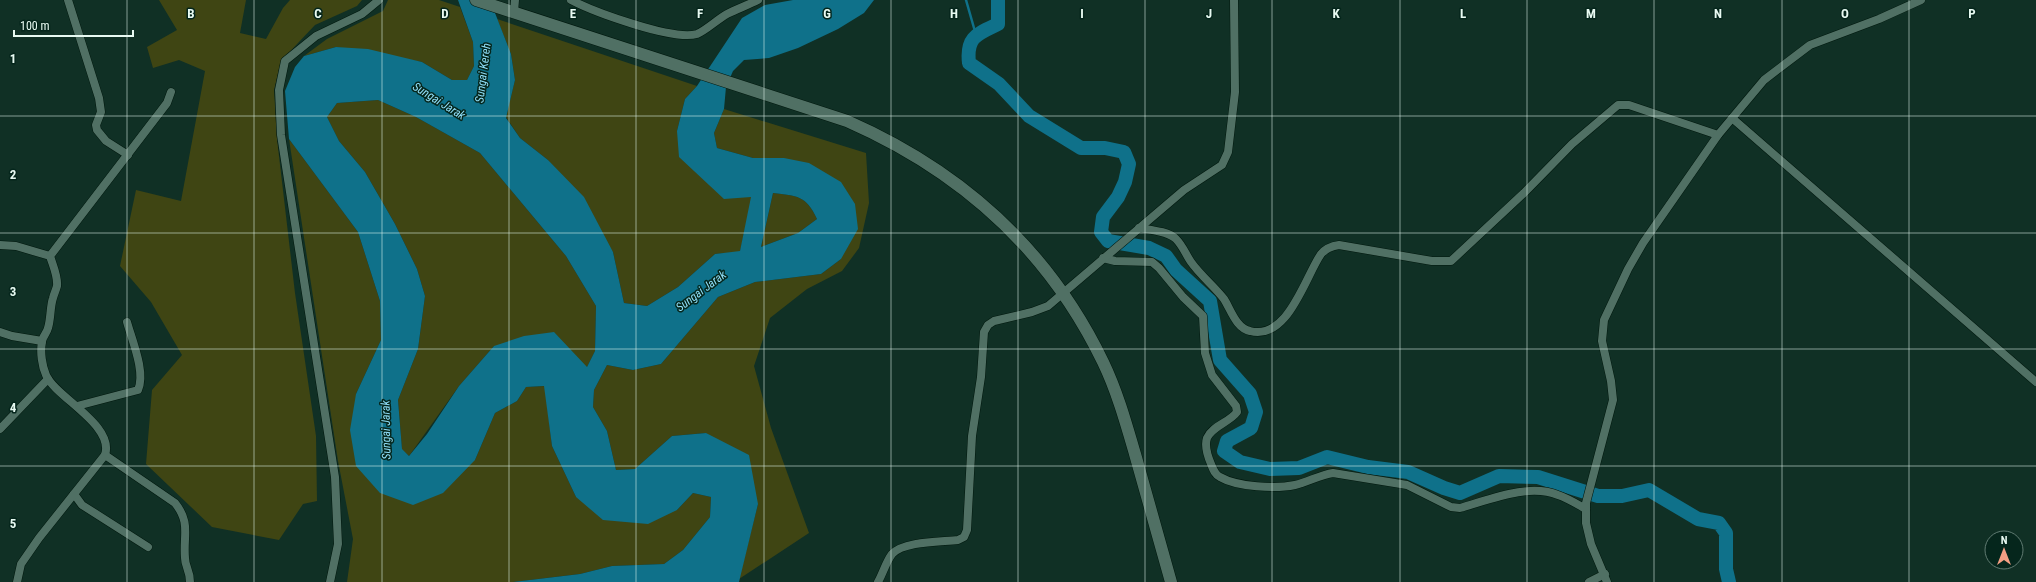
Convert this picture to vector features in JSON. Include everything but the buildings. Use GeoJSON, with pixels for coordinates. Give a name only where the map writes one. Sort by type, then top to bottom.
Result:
{"type":"FeatureCollection","features":[{"type":"Feature","properties":{"kind":"street"},"geometry":{"type":"LineString","coordinates":[[68,0],[99,98],[101,112],[96,125],[97,130],[106,142],[128,155]]}},
{"type":"Feature","properties":{"kind":"street"},"geometry":{"type":"LineString","coordinates":[[330,582],[338,544],[335,477],[281,135],[279,90],[285,61],[316,36],[362,14],[379,0]]}},
{"type":"Feature","properties":{"kind":"street"},"geometry":{"type":"LineString","coordinates":[[476,0],[512,8],[847,121],[892,142],[946,175],[986,208],[1028,247],[1063,293],[1104,363],[1123,413],[1171,582]]}},
{"type":"Feature","properties":{"kind":"street"},"geometry":{"type":"LineString","coordinates":[[571,0],[602,13],[648,27],[688,36],[699,33],[727,14],[758,0]]}},
{"type":"Feature","properties":{"kind":"street"},"geometry":{"type":"LineString","coordinates":[[878,582],[892,555],[899,548],[958,540],[964,537],[967,530],[972,436],[981,377],[984,332],[988,325],[994,320],[1032,312],[1048,306],[1184,190],[1222,165],[1228,152],[1235,92],[1234,0]]}},
{"type":"Feature","properties":{"kind":"street"},"geometry":{"type":"LineString","coordinates":[[1589,582],[1606,578],[1591,544],[1586,523],[1586,506],[1613,400],[1611,381],[1602,341],[1604,320],[1628,269],[1643,243],[1718,135],[1764,80],[1810,45],[1879,20],[1921,0]]}},
{"type":"Feature","properties":{"kind":"street"},"geometry":{"type":"LineString","coordinates":[[50,256],[167,103],[171,92]]}},
{"type":"Feature","properties":{"kind":"street"},"geometry":{"type":"LineString","coordinates":[[1138,228],[1176,238],[1199,272],[1223,298],[1237,323],[1246,330],[1259,334],[1270,329],[1285,316],[1299,297],[1321,253],[1330,246],[1339,245],[1432,261],[1451,261],[1524,193],[1572,144],[1618,105],[1629,105],[1718,135]]}},
{"type":"Feature","properties":{"kind":"street"},"geometry":{"type":"LineString","coordinates":[[1732,118],[2036,382]]}},
{"type":"Feature","properties":{"kind":"street"},"geometry":{"type":"LineString","coordinates":[[0,245],[16,246],[50,256]]}},
{"type":"Feature","properties":{"kind":"street"},"geometry":{"type":"LineString","coordinates":[[1106,255],[1115,261],[1144,260],[1152,262],[1159,268],[1183,297],[1203,316],[1204,353],[1212,375],[1236,406],[1237,412],[1211,432],[1207,438],[1207,455],[1219,477],[1246,485],[1277,487],[1295,485],[1324,474],[1333,473],[1407,485],[1451,507],[1460,508],[1510,493],[1537,491],[1556,494],[1586,506]]}},
{"type":"Feature","properties":{"kind":"street"},"geometry":{"type":"LineString","coordinates":[[17,582],[21,564],[39,538],[105,455],[107,449],[104,439],[95,425],[77,406],[52,386],[42,364],[42,341],[48,329],[53,297],[57,288],[57,279],[50,256]]}},
{"type":"Feature","properties":{"kind":"street"},"geometry":{"type":"LineString","coordinates":[[77,406],[138,390],[140,384],[137,356],[127,322]]}},
{"type":"Feature","properties":{"kind":"street"},"geometry":{"type":"LineString","coordinates":[[0,332],[12,336],[42,341]]}},
{"type":"Feature","properties":{"kind":"street"},"geometry":{"type":"LineString","coordinates":[[0,428],[48,379]]}},
{"type":"Feature","properties":{"kind":"street"},"geometry":{"type":"LineString","coordinates":[[105,455],[175,503],[182,512],[186,524],[184,559],[190,572],[190,582]]}},
{"type":"Feature","properties":{"kind":"street"},"geometry":{"type":"LineString","coordinates":[[74,494],[82,505],[148,547]]}},
{"type":"Feature","properties":{"kind":"green space"},"geometry":{"type":"Polygon","coordinates":[[[159,0],[246,0],[240,33],[266,39],[283,8],[290,0],[362,0],[357,6],[315,25],[281,61],[274,90],[277,139],[295,293],[316,436],[317,501],[303,504],[279,540],[212,527],[146,464],[152,390],[182,355],[151,302],[120,266],[136,190],[181,201],[205,71],[179,60],[153,68],[147,47],[177,30],[159,0]]]}},
{"type":"Feature","properties":{"kind":"green space"},"geometry":{"type":"Polygon","coordinates":[[[388,0],[439,0],[460,7],[473,42],[474,66],[467,80],[452,80],[422,62],[336,47],[304,56],[327,39],[383,11],[388,0]]]}},
{"type":"Feature","properties":{"kind":"green space"},"geometry":{"type":"Polygon","coordinates":[[[497,19],[697,86],[685,99],[677,131],[752,197],[740,252],[715,254],[678,287],[647,306],[624,303],[613,252],[548,160],[520,138],[506,117],[515,80],[511,54],[497,19]]]}},
{"type":"Feature","properties":{"kind":"green space"},"geometry":{"type":"Polygon","coordinates":[[[378,100],[416,117],[480,153],[566,256],[596,306],[595,351],[587,367],[494,346],[459,386],[409,456],[402,450],[398,400],[418,349],[425,296],[417,269],[395,224],[365,172],[339,141],[327,117],[337,103],[378,100]]]}},
{"type":"Feature","properties":{"kind":"green space"},"geometry":{"type":"Polygon","coordinates":[[[724,109],[866,153],[869,203],[859,248],[842,271],[807,289],[770,318],[754,366],[771,428],[809,533],[739,579],[758,504],[706,433],[672,436],[635,469],[616,470],[607,431],[593,407],[594,390],[607,365],[633,370],[661,364],[718,297],[755,282],[821,274],[841,259],[784,158],[753,158],[717,148],[714,133],[724,109]]]}},
{"type":"Feature","properties":{"kind":"green space"},"geometry":{"type":"Polygon","coordinates":[[[289,139],[358,232],[380,301],[381,340],[356,394],[356,466],[475,460],[495,413],[517,401],[526,387],[545,386],[552,446],[576,497],[677,510],[693,493],[711,497],[710,517],[683,550],[664,564],[612,566],[580,574],[513,582],[347,582],[353,539],[338,461],[289,139]]]}},
{"type":"Feature","properties":{"kind":"green space"},"geometry":{"type":"Polygon","coordinates":[[[773,193],[800,198],[809,205],[817,219],[798,233],[761,247],[773,193]]]}},
{"type":"Feature","properties":{"kind":"water"},"geometry":{"type":"Polygon","coordinates":[[[458,0],[490,0],[511,54],[515,80],[506,118],[520,138],[548,160],[584,197],[613,252],[624,303],[647,306],[678,287],[715,254],[740,251],[751,197],[724,199],[679,157],[677,131],[685,99],[697,86],[742,18],[765,5],[793,0],[874,0],[864,13],[838,29],[798,48],[769,58],[744,60],[733,71],[726,87],[724,109],[714,133],[717,148],[753,158],[784,158],[809,163],[841,182],[855,204],[858,229],[841,259],[821,274],[755,282],[718,297],[661,364],[633,370],[607,365],[594,390],[593,407],[607,431],[616,470],[635,469],[672,436],[706,433],[749,455],[758,504],[739,582],[513,582],[580,574],[612,566],[664,564],[683,550],[710,517],[711,497],[693,493],[677,510],[648,524],[603,520],[576,497],[552,446],[544,386],[526,387],[517,401],[495,413],[475,460],[443,493],[413,505],[380,493],[356,466],[350,430],[356,394],[381,340],[380,301],[358,232],[289,139],[285,91],[295,67],[304,56],[336,47],[368,49],[422,62],[452,80],[467,80],[474,66],[473,42],[458,0]],[[378,100],[337,103],[327,117],[339,141],[365,172],[395,224],[417,269],[425,296],[418,349],[398,400],[402,449],[409,456],[427,434],[459,386],[494,346],[524,336],[554,332],[587,367],[595,351],[596,306],[566,256],[480,153],[416,117],[378,100]],[[773,193],[761,247],[798,233],[817,219],[809,205],[800,198],[773,193]]]}},
{"type":"Feature","properties":{"kind":"waterway"},"geometry":{"type":"LineString","coordinates":[[966,0],[976,35]]}},
{"type":"Feature","properties":{"kind":"waterway"},"geometry":{"type":"LineString","coordinates":[[998,0],[998,24],[979,34],[971,42],[969,47],[969,63],[999,84],[1029,116],[1081,148],[1105,148],[1124,152],[1129,164],[1125,182],[1118,197],[1103,217],[1101,232],[1108,241],[1149,248],[1166,256],[1176,270],[1210,301],[1220,360],[1250,394],[1256,412],[1251,428],[1227,441],[1224,451],[1240,462],[1270,469],[1299,468],[1327,457],[1368,467],[1408,472],[1444,488],[1460,493],[1499,476],[1538,477],[1598,496],[1622,496],[1649,490],[1698,519],[1719,523],[1726,533],[1726,569],[1729,582]]}},
{"type":"Feature","properties":{"kind":"water label","name":"Sungai Kereh"},"geometry":{"type":"Point","coordinates":[483,73]}},
{"type":"Feature","properties":{"kind":"water label","name":"Sungai Jarak"},"geometry":{"type":"Point","coordinates":[439,101]}},
{"type":"Feature","properties":{"kind":"water label","name":"Sungai Jarak"},"geometry":{"type":"Point","coordinates":[701,291]}},
{"type":"Feature","properties":{"kind":"water label","name":"Sungai Jarak"},"geometry":{"type":"Point","coordinates":[386,430]}}]}
